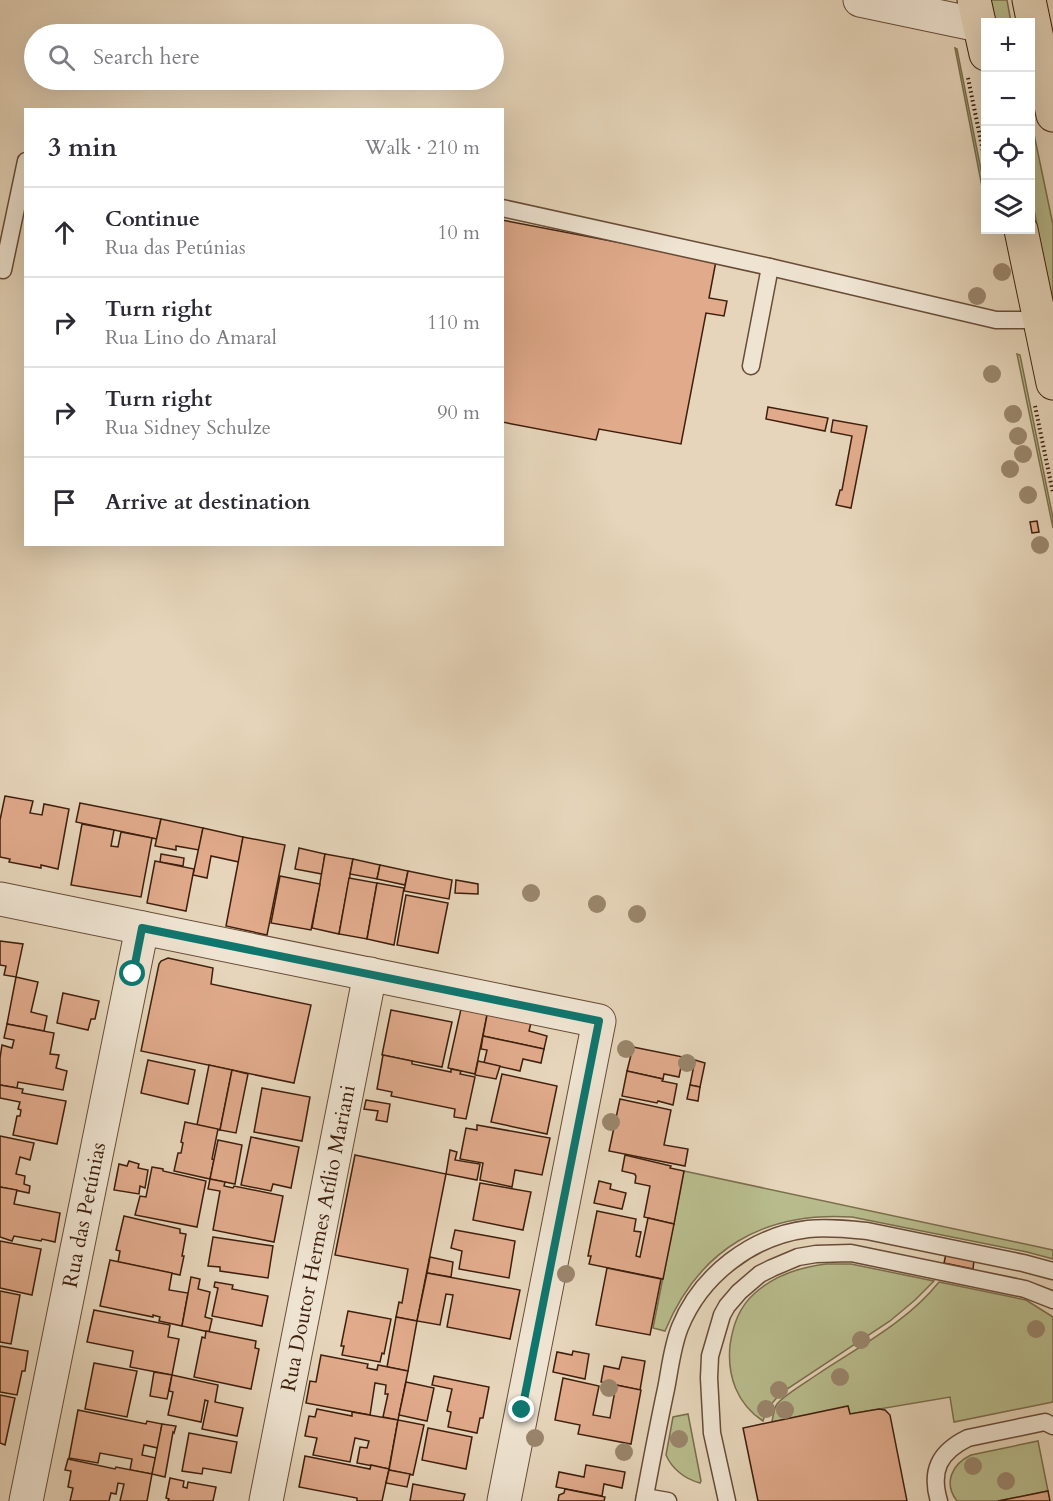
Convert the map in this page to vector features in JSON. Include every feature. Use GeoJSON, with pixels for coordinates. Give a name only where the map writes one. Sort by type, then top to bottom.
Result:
{"type":"FeatureCollection","features":[{"type":"Feature","properties":{"kind":"main road"},"geometry":{"type":"LineString","coordinates":[[1029,0],[1053,115]]}},
{"type":"Feature","properties":{"kind":"main road"},"geometry":{"type":"LineString","coordinates":[[1023,234],[1053,383]]}},
{"type":"Feature","properties":{"kind":"street"},"geometry":{"type":"LineString","coordinates":[[860,0],[977,39]]}},
{"type":"Feature","properties":{"kind":"street"},"geometry":{"type":"LineString","coordinates":[[0,899],[599,1021],[504,1501]]}},
{"type":"Feature","properties":{"kind":"street","name":"Rua das Petúnias"},"geometry":{"type":"LineString","coordinates":[[26,1501],[142,928]]}},
{"type":"Feature","properties":{"kind":"street","name":"Rua Doutor Hermes Atílio Mariani"},"geometry":{"type":"LineString","coordinates":[[266,1501],[370,974]]}},
{"type":"Feature","properties":{"kind":"lane"},"geometry":{"type":"LineString","coordinates":[[3,270],[24,170]]}},
{"type":"Feature","properties":{"kind":"lane"},"geometry":{"type":"LineString","coordinates":[[504,208],[996,320],[1040,320]]}},
{"type":"Feature","properties":{"kind":"lane"},"geometry":{"type":"LineString","coordinates":[[751,366],[770,267]]}},
{"type":"Feature","properties":{"kind":"lane"},"geometry":{"type":"LineString","coordinates":[[668,1501],[644,1499],[680,1327],[707,1284],[740,1255],[761,1243],[793,1232],[843,1228],[867,1231],[1053,1271]]}},
{"type":"Feature","properties":{"kind":"lane"},"geometry":{"type":"LineString","coordinates":[[727,1501],[712,1432],[710,1356],[722,1315],[727,1306],[760,1274],[798,1257],[851,1253],[1025,1288],[1053,1300]]}},
{"type":"Feature","properties":{"kind":"lane"},"geometry":{"type":"LineString","coordinates":[[939,1501],[935,1487],[936,1474],[940,1462],[956,1444],[968,1438],[1045,1422],[1053,1426]]}},
{"type":"Feature","properties":{"kind":"path"},"geometry":{"type":"LineString","coordinates":[[977,39],[983,126]]}},
{"type":"Feature","properties":{"kind":"green space"},"geometry":{"type":"Polygon","coordinates":[[[991,0],[1007,0],[1010,18],[994,18],[991,0]]]}},
{"type":"Feature","properties":{"kind":"green space"},"geometry":{"type":"Polygon","coordinates":[[[955,48],[981,170],[981,181],[955,48]]]}},
{"type":"Feature","properties":{"kind":"green space"},"geometry":{"type":"Polygon","coordinates":[[[1035,139],[1053,225],[1053,305],[1035,215],[1035,139]]]}},
{"type":"Feature","properties":{"kind":"green space"},"geometry":{"type":"Polygon","coordinates":[[[1017,354],[1020,355],[1053,518],[1053,528],[1017,354]]]}},
{"type":"Feature","properties":{"kind":"green space"},"geometry":{"type":"Polygon","coordinates":[[[684,1171],[1053,1250],[1053,1259],[852,1217],[820,1217],[790,1221],[763,1229],[738,1241],[716,1257],[696,1278],[679,1302],[665,1331],[653,1328],[684,1171]]]}},
{"type":"Feature","properties":{"kind":"green space"},"geometry":{"type":"Polygon","coordinates":[[[851,1264],[934,1281],[890,1321],[781,1393],[766,1410],[763,1421],[740,1398],[732,1378],[730,1345],[738,1317],[749,1298],[771,1281],[807,1267],[851,1264]]]}},
{"type":"Feature","properties":{"kind":"green space"},"geometry":{"type":"Polygon","coordinates":[[[939,1282],[1026,1300],[1053,1317],[1053,1402],[954,1422],[950,1397],[850,1414],[848,1407],[772,1422],[780,1400],[898,1321],[939,1282]]]}},
{"type":"Feature","properties":{"kind":"green space"},"geometry":{"type":"Polygon","coordinates":[[[688,1414],[700,1483],[680,1473],[666,1455],[673,1417],[688,1414]]]}},
{"type":"Feature","properties":{"kind":"green space"},"geometry":{"type":"Polygon","coordinates":[[[1038,1441],[1048,1491],[998,1501],[957,1501],[950,1481],[955,1469],[964,1459],[971,1455],[1038,1441]]]}},
{"type":"Feature","properties":{"kind":"building"},"geometry":{"type":"Polygon","coordinates":[[[504,220],[716,261],[709,298],[727,301],[724,316],[706,313],[681,444],[599,429],[596,440],[504,422],[504,220]]]}},
{"type":"Feature","properties":{"kind":"building"},"geometry":{"type":"Polygon","coordinates":[[[768,407],[828,418],[825,431],[766,419],[768,407]]]}},
{"type":"Feature","properties":{"kind":"building"},"geometry":{"type":"Polygon","coordinates":[[[833,420],[867,426],[851,508],[836,505],[840,490],[842,490],[852,436],[831,432],[833,420]]]}},
{"type":"Feature","properties":{"kind":"building"},"geometry":{"type":"Polygon","coordinates":[[[1037,521],[1039,532],[1032,533],[1030,522],[1037,521]]]}},
{"type":"Feature","properties":{"kind":"building"},"geometry":{"type":"Polygon","coordinates":[[[5,796],[33,801],[30,813],[42,815],[44,804],[69,809],[58,869],[9,862],[10,859],[0,857],[0,820],[5,796]]]}},
{"type":"Feature","properties":{"kind":"building"},"geometry":{"type":"Polygon","coordinates":[[[80,803],[161,819],[157,839],[76,822],[80,803]]]}},
{"type":"Feature","properties":{"kind":"building"},"geometry":{"type":"Polygon","coordinates":[[[161,819],[203,828],[199,850],[176,846],[176,850],[155,846],[161,819]]]}},
{"type":"Feature","properties":{"kind":"building"},"geometry":{"type":"Polygon","coordinates":[[[82,824],[114,830],[111,846],[118,847],[121,832],[152,838],[141,897],[71,885],[82,824]]]}},
{"type":"Feature","properties":{"kind":"building"},"geometry":{"type":"Polygon","coordinates":[[[203,828],[243,837],[239,862],[211,856],[207,878],[193,875],[203,828]]]}},
{"type":"Feature","properties":{"kind":"building"},"geometry":{"type":"Polygon","coordinates":[[[243,837],[285,845],[267,935],[226,926],[243,837]]]}},
{"type":"Feature","properties":{"kind":"building"},"geometry":{"type":"Polygon","coordinates":[[[299,848],[325,854],[322,874],[295,869],[299,848]]]}},
{"type":"Feature","properties":{"kind":"building"},"geometry":{"type":"Polygon","coordinates":[[[161,854],[184,858],[183,866],[160,862],[161,854]]]}},
{"type":"Feature","properties":{"kind":"building"},"geometry":{"type":"Polygon","coordinates":[[[325,854],[353,859],[339,934],[312,928],[325,854]]]}},
{"type":"Feature","properties":{"kind":"building"},"geometry":{"type":"Polygon","coordinates":[[[353,859],[380,865],[377,879],[350,874],[353,859]]]}},
{"type":"Feature","properties":{"kind":"building"},"geometry":{"type":"Polygon","coordinates":[[[155,861],[194,869],[186,911],[147,903],[155,861]]]}},
{"type":"Feature","properties":{"kind":"building"},"geometry":{"type":"Polygon","coordinates":[[[380,865],[408,871],[405,885],[377,879],[380,865]]]}},
{"type":"Feature","properties":{"kind":"building"},"geometry":{"type":"Polygon","coordinates":[[[408,871],[452,880],[449,899],[404,891],[408,871]]]}},
{"type":"Feature","properties":{"kind":"building"},"geometry":{"type":"Polygon","coordinates":[[[280,876],[320,884],[311,930],[271,923],[280,876]]]}},
{"type":"Feature","properties":{"kind":"building"},"geometry":{"type":"Polygon","coordinates":[[[349,878],[377,883],[367,939],[339,934],[349,878]]]}},
{"type":"Feature","properties":{"kind":"building"},"geometry":{"type":"Polygon","coordinates":[[[456,880],[478,884],[478,894],[455,893],[456,880]]]}},
{"type":"Feature","properties":{"kind":"building"},"geometry":{"type":"Polygon","coordinates":[[[377,883],[404,888],[394,945],[367,939],[377,883]]]}},
{"type":"Feature","properties":{"kind":"building"},"geometry":{"type":"Polygon","coordinates":[[[406,895],[448,903],[438,953],[397,945],[406,895]]]}},
{"type":"Feature","properties":{"kind":"building"},"geometry":{"type":"Polygon","coordinates":[[[0,941],[23,944],[16,977],[4,975],[6,966],[0,965],[0,941]]]}},
{"type":"Feature","properties":{"kind":"building"},"geometry":{"type":"Polygon","coordinates":[[[168,958],[213,968],[211,984],[311,1005],[294,1083],[141,1051],[159,964],[168,958]]]}},
{"type":"Feature","properties":{"kind":"building"},"geometry":{"type":"Polygon","coordinates":[[[16,977],[38,982],[31,1012],[47,1016],[44,1031],[7,1024],[16,977]]]}},
{"type":"Feature","properties":{"kind":"building"},"geometry":{"type":"Polygon","coordinates":[[[63,993],[99,1001],[95,1019],[91,1019],[88,1030],[57,1023],[63,993]]]}},
{"type":"Feature","properties":{"kind":"building"},"geometry":{"type":"Polygon","coordinates":[[[461,1009],[488,1010],[475,1074],[448,1068],[461,1009]]]}},
{"type":"Feature","properties":{"kind":"building"},"geometry":{"type":"Polygon","coordinates":[[[391,1010],[452,1022],[442,1067],[382,1055],[391,1010]]]}},
{"type":"Feature","properties":{"kind":"building"},"geometry":{"type":"Polygon","coordinates":[[[488,1010],[532,1019],[529,1031],[547,1036],[544,1049],[483,1036],[488,1010]]]}},
{"type":"Feature","properties":{"kind":"building"},"geometry":{"type":"Polygon","coordinates":[[[7,1024],[54,1033],[50,1054],[59,1055],[56,1068],[67,1071],[63,1090],[18,1082],[17,1088],[0,1085],[2,1045],[12,1048],[14,1040],[4,1038],[7,1024]]]}},
{"type":"Feature","properties":{"kind":"building"},"geometry":{"type":"Polygon","coordinates":[[[483,1036],[544,1049],[541,1063],[523,1059],[520,1071],[484,1063],[487,1050],[481,1049],[483,1036]]]}},
{"type":"Feature","properties":{"kind":"building"},"geometry":{"type":"Polygon","coordinates":[[[633,1047],[683,1057],[679,1077],[664,1074],[663,1079],[627,1071],[633,1047]]]}},
{"type":"Feature","properties":{"kind":"building"},"geometry":{"type":"Polygon","coordinates":[[[383,1055],[451,1072],[451,1069],[461,1071],[460,1074],[475,1077],[466,1119],[454,1117],[455,1109],[391,1096],[392,1092],[377,1089],[383,1055]]]}},
{"type":"Feature","properties":{"kind":"building"},"geometry":{"type":"Polygon","coordinates":[[[148,1060],[195,1070],[188,1104],[141,1093],[148,1060]]]}},
{"type":"Feature","properties":{"kind":"building"},"geometry":{"type":"Polygon","coordinates":[[[695,1060],[705,1063],[700,1087],[690,1085],[695,1060]]]}},
{"type":"Feature","properties":{"kind":"building"},"geometry":{"type":"Polygon","coordinates":[[[478,1061],[500,1066],[496,1079],[475,1075],[478,1061]]]}},
{"type":"Feature","properties":{"kind":"building"},"geometry":{"type":"Polygon","coordinates":[[[209,1065],[232,1070],[220,1130],[197,1125],[209,1065]]]}},
{"type":"Feature","properties":{"kind":"building"},"geometry":{"type":"Polygon","coordinates":[[[232,1070],[248,1074],[236,1133],[220,1130],[232,1070]]]}},
{"type":"Feature","properties":{"kind":"building"},"geometry":{"type":"Polygon","coordinates":[[[627,1071],[677,1084],[673,1105],[622,1096],[627,1071]]]}},
{"type":"Feature","properties":{"kind":"building"},"geometry":{"type":"Polygon","coordinates":[[[502,1074],[557,1086],[547,1134],[491,1122],[502,1074]]]}},
{"type":"Feature","properties":{"kind":"building"},"geometry":{"type":"Polygon","coordinates":[[[0,1085],[23,1089],[22,1093],[66,1101],[57,1144],[13,1135],[17,1116],[20,1116],[21,1110],[18,1109],[20,1102],[0,1098],[0,1085]]]}},
{"type":"Feature","properties":{"kind":"building"},"geometry":{"type":"Polygon","coordinates":[[[690,1085],[700,1087],[698,1101],[687,1099],[690,1085]]]}},
{"type":"Feature","properties":{"kind":"building"},"geometry":{"type":"Polygon","coordinates":[[[262,1088],[310,1097],[302,1141],[254,1132],[262,1088]]]}},
{"type":"Feature","properties":{"kind":"building"},"geometry":{"type":"Polygon","coordinates":[[[620,1099],[671,1110],[664,1145],[688,1149],[685,1166],[609,1151],[620,1099]]]}},
{"type":"Feature","properties":{"kind":"building"},"geometry":{"type":"Polygon","coordinates":[[[366,1100],[390,1104],[387,1122],[376,1120],[378,1111],[364,1109],[366,1100]]]}},
{"type":"Feature","properties":{"kind":"building"},"geometry":{"type":"Polygon","coordinates":[[[185,1122],[218,1129],[210,1179],[174,1171],[178,1153],[181,1153],[185,1122]]]}},
{"type":"Feature","properties":{"kind":"building"},"geometry":{"type":"Polygon","coordinates":[[[477,1125],[550,1138],[542,1175],[515,1170],[512,1187],[480,1180],[483,1163],[460,1159],[466,1128],[477,1130],[477,1125]]]}},
{"type":"Feature","properties":{"kind":"building"},"geometry":{"type":"Polygon","coordinates":[[[0,1136],[34,1143],[30,1160],[20,1157],[16,1174],[25,1176],[24,1184],[30,1186],[29,1193],[0,1187],[0,1136]]]}},
{"type":"Feature","properties":{"kind":"building"},"geometry":{"type":"Polygon","coordinates":[[[251,1137],[299,1147],[291,1188],[273,1184],[271,1191],[241,1185],[251,1137]]]}},
{"type":"Feature","properties":{"kind":"building"},"geometry":{"type":"Polygon","coordinates":[[[218,1140],[242,1145],[235,1184],[210,1179],[218,1140]]]}},
{"type":"Feature","properties":{"kind":"building"},"geometry":{"type":"Polygon","coordinates":[[[450,1150],[457,1152],[455,1160],[480,1164],[477,1180],[446,1174],[450,1150]]]}},
{"type":"Feature","properties":{"kind":"building"},"geometry":{"type":"Polygon","coordinates":[[[355,1155],[446,1174],[417,1321],[396,1317],[399,1302],[402,1303],[408,1269],[335,1255],[355,1155]]]}},
{"type":"Feature","properties":{"kind":"building"},"geometry":{"type":"Polygon","coordinates":[[[625,1155],[684,1171],[674,1224],[644,1217],[650,1186],[635,1183],[635,1174],[622,1171],[625,1155]]]}},
{"type":"Feature","properties":{"kind":"building"},"geometry":{"type":"Polygon","coordinates":[[[129,1161],[139,1164],[138,1168],[148,1170],[145,1188],[140,1186],[139,1194],[114,1190],[119,1164],[127,1166],[129,1161]]]}},
{"type":"Feature","properties":{"kind":"building"},"geometry":{"type":"Polygon","coordinates":[[[152,1167],[206,1181],[197,1227],[135,1215],[140,1196],[146,1197],[152,1167]]]}},
{"type":"Feature","properties":{"kind":"building"},"geometry":{"type":"Polygon","coordinates":[[[210,1179],[225,1182],[224,1186],[283,1196],[274,1242],[213,1230],[220,1191],[208,1189],[210,1179]]]}},
{"type":"Feature","properties":{"kind":"building"},"geometry":{"type":"Polygon","coordinates":[[[599,1181],[611,1184],[610,1189],[626,1193],[622,1209],[594,1203],[599,1181]]]}},
{"type":"Feature","properties":{"kind":"building"},"geometry":{"type":"Polygon","coordinates":[[[480,1183],[531,1192],[523,1230],[473,1220],[480,1183]]]}},
{"type":"Feature","properties":{"kind":"building"},"geometry":{"type":"Polygon","coordinates":[[[0,1187],[17,1190],[14,1204],[60,1213],[55,1242],[14,1236],[12,1241],[0,1237],[0,1187]]]}},
{"type":"Feature","properties":{"kind":"building"},"geometry":{"type":"Polygon","coordinates":[[[597,1211],[636,1219],[634,1231],[641,1232],[636,1256],[640,1257],[648,1218],[674,1224],[663,1279],[589,1264],[591,1256],[588,1256],[597,1211]]]}},
{"type":"Feature","properties":{"kind":"building"},"geometry":{"type":"Polygon","coordinates":[[[124,1216],[180,1229],[180,1233],[186,1234],[180,1275],[118,1262],[120,1251],[116,1250],[124,1216]]]}},
{"type":"Feature","properties":{"kind":"building"},"geometry":{"type":"Polygon","coordinates":[[[455,1230],[515,1241],[509,1278],[459,1269],[462,1251],[451,1248],[455,1230]]]}},
{"type":"Feature","properties":{"kind":"building"},"geometry":{"type":"Polygon","coordinates":[[[213,1237],[273,1246],[268,1278],[220,1271],[220,1267],[208,1266],[213,1237]]]}},
{"type":"Feature","properties":{"kind":"building"},"geometry":{"type":"Polygon","coordinates":[[[0,1241],[41,1249],[32,1295],[0,1288],[0,1241]]]}},
{"type":"Feature","properties":{"kind":"building"},"geometry":{"type":"Polygon","coordinates":[[[946,1254],[974,1260],[973,1269],[944,1263],[946,1254]]]}},
{"type":"Feature","properties":{"kind":"building"},"geometry":{"type":"Polygon","coordinates":[[[430,1257],[453,1262],[451,1277],[427,1273],[430,1257]]]}},
{"type":"Feature","properties":{"kind":"building"},"geometry":{"type":"Polygon","coordinates":[[[110,1260],[172,1273],[169,1290],[188,1293],[182,1326],[159,1321],[160,1317],[153,1315],[153,1317],[100,1306],[110,1260]]]}},
{"type":"Feature","properties":{"kind":"building"},"geometry":{"type":"Polygon","coordinates":[[[607,1268],[661,1279],[650,1335],[596,1325],[607,1268]]]}},
{"type":"Feature","properties":{"kind":"building"},"geometry":{"type":"Polygon","coordinates":[[[427,1273],[520,1290],[510,1339],[447,1327],[453,1295],[446,1294],[440,1325],[417,1321],[427,1273]]]}},
{"type":"Feature","properties":{"kind":"building"},"geometry":{"type":"Polygon","coordinates":[[[191,1277],[200,1279],[198,1289],[210,1292],[205,1317],[212,1319],[209,1332],[182,1326],[191,1277]]]}},
{"type":"Feature","properties":{"kind":"building"},"geometry":{"type":"Polygon","coordinates":[[[215,1282],[233,1285],[232,1289],[268,1296],[262,1326],[212,1316],[218,1288],[214,1287],[215,1282]]]}},
{"type":"Feature","properties":{"kind":"building"},"geometry":{"type":"Polygon","coordinates":[[[0,1291],[20,1295],[11,1344],[0,1342],[0,1291]]]}},
{"type":"Feature","properties":{"kind":"building"},"geometry":{"type":"Polygon","coordinates":[[[94,1310],[170,1325],[168,1337],[179,1339],[172,1375],[130,1367],[133,1351],[87,1342],[94,1310]]]}},
{"type":"Feature","properties":{"kind":"building"},"geometry":{"type":"Polygon","coordinates":[[[348,1311],[391,1319],[384,1354],[382,1353],[380,1362],[342,1355],[344,1346],[341,1346],[348,1311]]]}},
{"type":"Feature","properties":{"kind":"building"},"geometry":{"type":"Polygon","coordinates":[[[396,1317],[417,1321],[408,1371],[387,1367],[396,1317]]]}},
{"type":"Feature","properties":{"kind":"building"},"geometry":{"type":"Polygon","coordinates":[[[206,1331],[256,1341],[255,1348],[259,1349],[251,1389],[194,1377],[202,1337],[205,1338],[206,1331]]]}},
{"type":"Feature","properties":{"kind":"building"},"geometry":{"type":"Polygon","coordinates":[[[0,1346],[28,1351],[25,1371],[22,1371],[17,1395],[0,1392],[0,1346]]]}},
{"type":"Feature","properties":{"kind":"building"},"geometry":{"type":"Polygon","coordinates":[[[573,1351],[589,1354],[585,1379],[553,1372],[557,1352],[572,1355],[573,1351]]]}},
{"type":"Feature","properties":{"kind":"building"},"geometry":{"type":"Polygon","coordinates":[[[321,1355],[368,1364],[367,1368],[377,1370],[378,1365],[408,1371],[398,1420],[383,1417],[388,1394],[385,1394],[386,1385],[375,1383],[370,1415],[306,1403],[310,1381],[316,1382],[321,1355]]]}},
{"type":"Feature","properties":{"kind":"building"},"geometry":{"type":"Polygon","coordinates":[[[622,1357],[645,1361],[640,1390],[601,1382],[604,1366],[619,1369],[622,1357]]]}},
{"type":"Feature","properties":{"kind":"building"},"geometry":{"type":"Polygon","coordinates":[[[94,1363],[137,1371],[127,1417],[85,1409],[94,1363]]]}},
{"type":"Feature","properties":{"kind":"building"},"geometry":{"type":"Polygon","coordinates":[[[154,1372],[172,1375],[167,1399],[150,1396],[154,1372]]]}},
{"type":"Feature","properties":{"kind":"building"},"geometry":{"type":"Polygon","coordinates":[[[172,1375],[218,1385],[215,1402],[243,1408],[237,1436],[202,1429],[208,1401],[205,1400],[201,1422],[168,1415],[173,1392],[169,1391],[172,1375]]]}},
{"type":"Feature","properties":{"kind":"building"},"geometry":{"type":"Polygon","coordinates":[[[434,1376],[489,1387],[483,1418],[480,1418],[477,1433],[448,1427],[451,1412],[447,1411],[452,1389],[432,1385],[434,1376]]]}},
{"type":"Feature","properties":{"kind":"building"},"geometry":{"type":"Polygon","coordinates":[[[563,1378],[599,1386],[593,1415],[610,1418],[616,1385],[641,1390],[631,1444],[578,1434],[580,1425],[555,1420],[563,1378]]]}},
{"type":"Feature","properties":{"kind":"building"},"geometry":{"type":"Polygon","coordinates":[[[406,1382],[434,1388],[427,1421],[399,1415],[406,1382]]]}},
{"type":"Feature","properties":{"kind":"building"},"geometry":{"type":"Polygon","coordinates":[[[0,1395],[15,1398],[5,1445],[0,1443],[0,1395]]]}},
{"type":"Feature","properties":{"kind":"building"},"geometry":{"type":"Polygon","coordinates":[[[848,1406],[850,1414],[879,1409],[885,1410],[890,1415],[907,1501],[758,1501],[743,1428],[848,1406]]]}},
{"type":"Feature","properties":{"kind":"building"},"geometry":{"type":"Polygon","coordinates":[[[317,1409],[352,1416],[352,1412],[398,1420],[389,1469],[357,1463],[360,1447],[367,1448],[369,1441],[355,1438],[350,1462],[313,1455],[317,1438],[305,1436],[309,1416],[315,1417],[317,1409]]]}},
{"type":"Feature","properties":{"kind":"building"},"geometry":{"type":"Polygon","coordinates":[[[78,1410],[146,1424],[147,1421],[162,1424],[158,1448],[144,1445],[142,1455],[156,1458],[152,1474],[130,1470],[132,1459],[100,1453],[98,1463],[69,1458],[78,1410]]]}},
{"type":"Feature","properties":{"kind":"building"},"geometry":{"type":"Polygon","coordinates":[[[398,1420],[424,1425],[413,1475],[389,1470],[398,1420]]]}},
{"type":"Feature","properties":{"kind":"building"},"geometry":{"type":"Polygon","coordinates":[[[162,1424],[176,1426],[165,1477],[152,1474],[162,1424]]]}},
{"type":"Feature","properties":{"kind":"building"},"geometry":{"type":"Polygon","coordinates":[[[428,1428],[472,1437],[466,1469],[422,1460],[428,1428]]]}},
{"type":"Feature","properties":{"kind":"building"},"geometry":{"type":"Polygon","coordinates":[[[189,1433],[237,1442],[231,1473],[203,1468],[202,1474],[182,1471],[189,1433]]]}},
{"type":"Feature","properties":{"kind":"building"},"geometry":{"type":"Polygon","coordinates":[[[305,1456],[370,1469],[371,1465],[389,1469],[382,1501],[357,1501],[357,1498],[299,1487],[305,1456]]]}},
{"type":"Feature","properties":{"kind":"building"},"geometry":{"type":"Polygon","coordinates":[[[68,1459],[152,1474],[147,1501],[120,1501],[124,1484],[118,1483],[116,1494],[111,1493],[109,1501],[70,1501],[73,1488],[68,1487],[71,1471],[65,1470],[68,1459]]]}},
{"type":"Feature","properties":{"kind":"building"},"geometry":{"type":"Polygon","coordinates":[[[586,1465],[625,1472],[622,1488],[604,1484],[602,1496],[556,1487],[559,1472],[584,1477],[586,1465]]]}},
{"type":"Feature","properties":{"kind":"building"},"geometry":{"type":"Polygon","coordinates":[[[389,1470],[410,1474],[407,1487],[386,1483],[389,1470]]]}},
{"type":"Feature","properties":{"kind":"building"},"geometry":{"type":"Polygon","coordinates":[[[170,1478],[184,1481],[183,1487],[187,1488],[188,1482],[216,1487],[213,1501],[168,1501],[169,1499],[166,1498],[170,1478]]]}},
{"type":"Feature","properties":{"kind":"building"},"geometry":{"type":"Polygon","coordinates":[[[413,1484],[465,1494],[463,1501],[410,1501],[413,1484]]]}},
{"type":"Feature","properties":{"kind":"building"},"geometry":{"type":"Polygon","coordinates":[[[565,1489],[605,1497],[604,1501],[558,1501],[559,1495],[564,1493],[565,1489]]]}},
{"type":"Feature","properties":{"kind":"building"},"geometry":{"type":"Polygon","coordinates":[[[1048,1491],[1050,1501],[998,1501],[1048,1491]]]}},
{"type":"Feature","properties":{"kind":"route"},"geometry":{"type":"LineString","coordinates":[[133,974],[142,928],[599,1021],[522,1410]]}}]}
